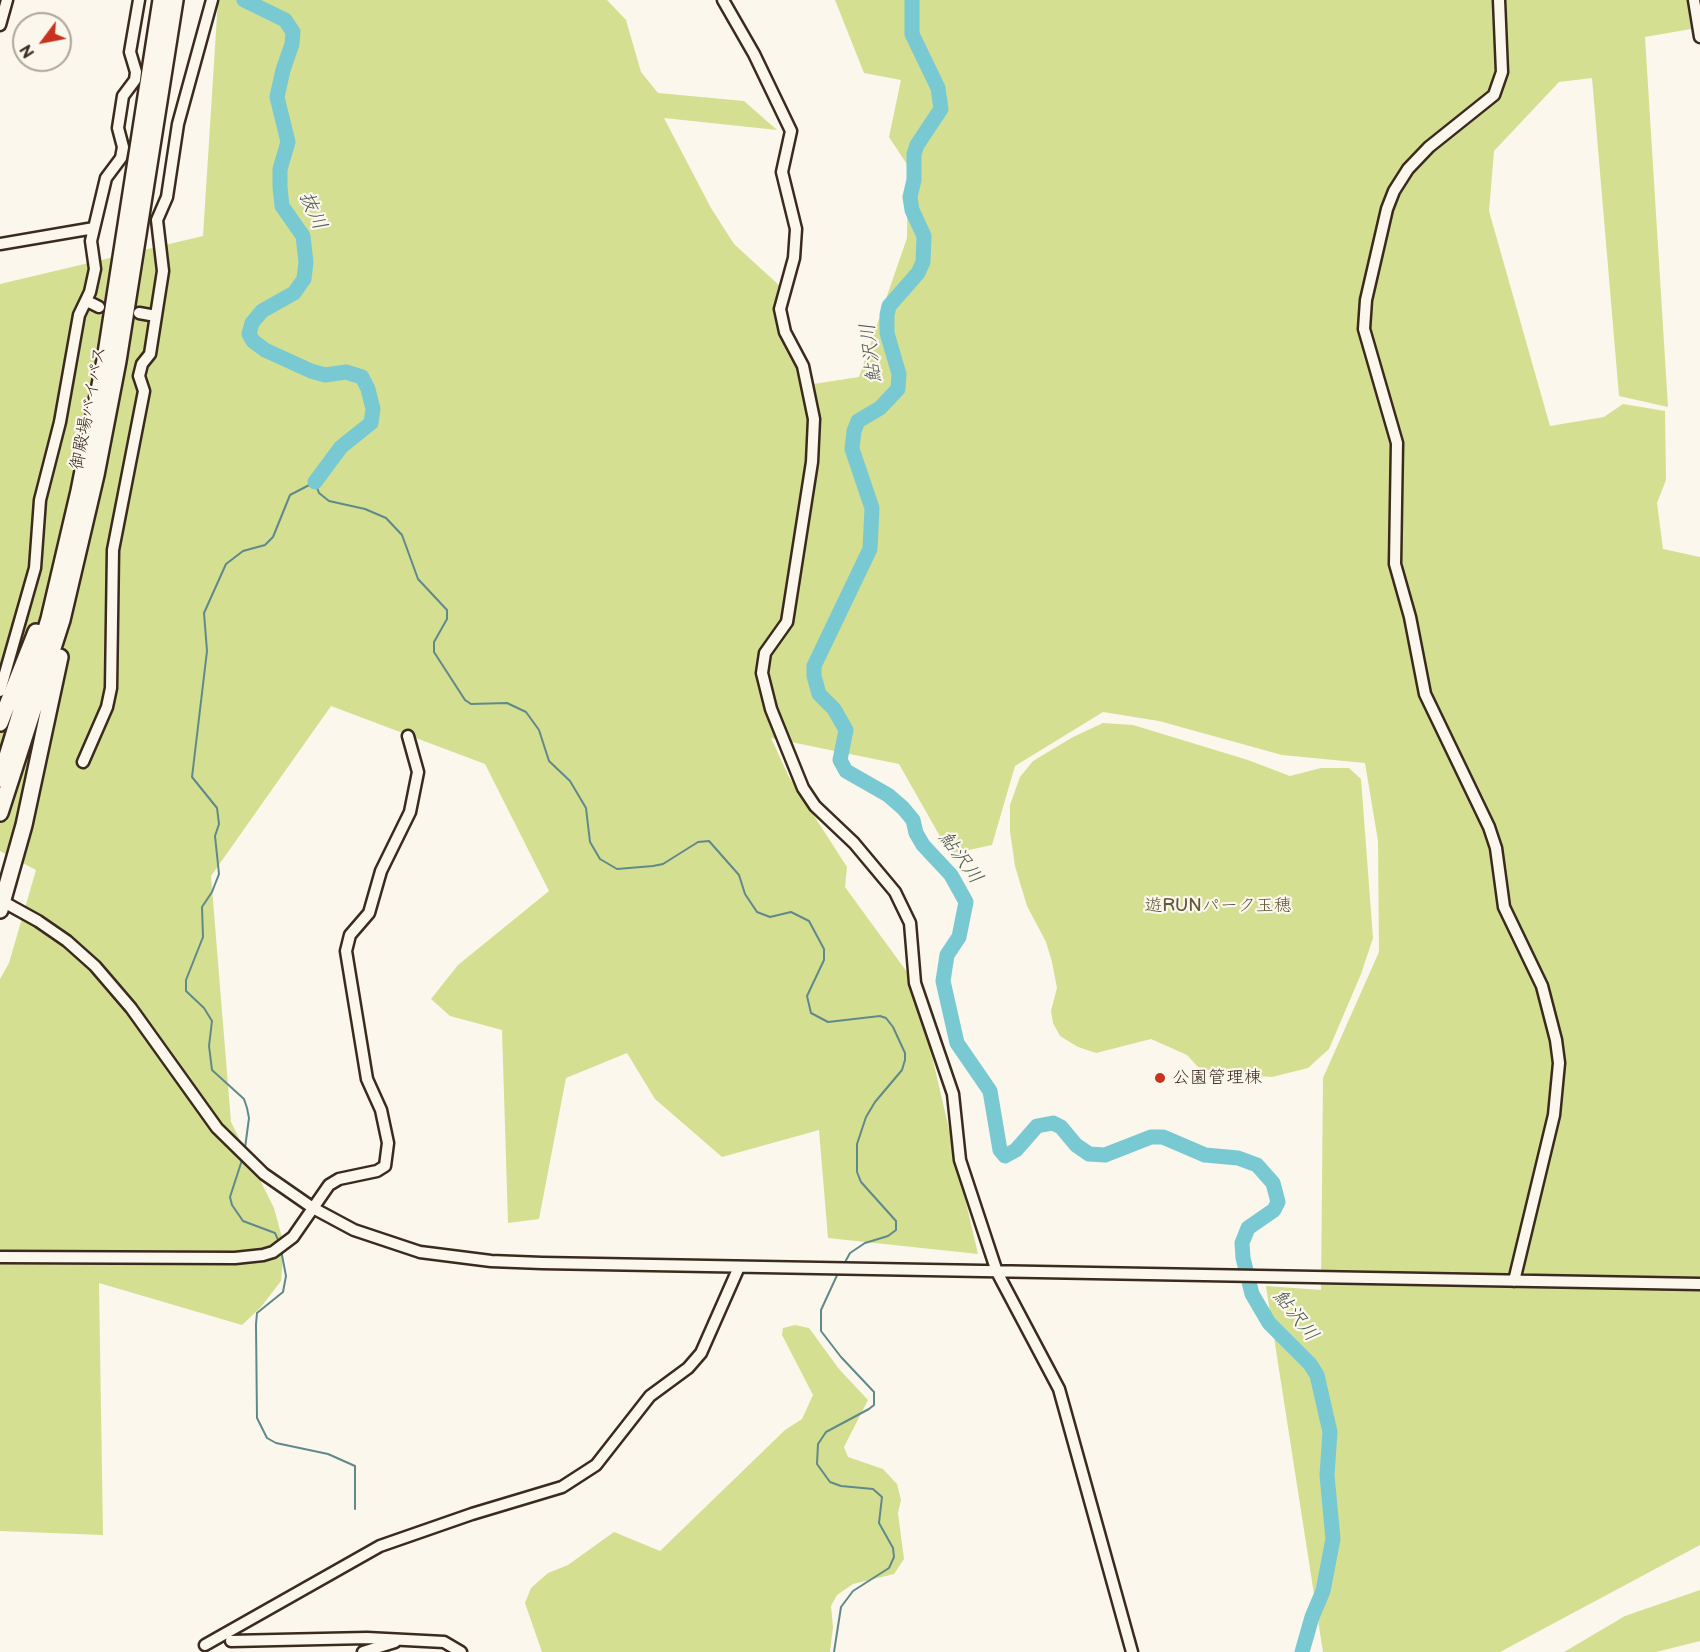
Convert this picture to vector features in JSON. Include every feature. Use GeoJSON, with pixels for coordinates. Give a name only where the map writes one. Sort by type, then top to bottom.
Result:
{"type":"FeatureCollection","features":[{"type":"Feature","properties":{"kind":"highway","name":"御殿場バイパス"},"geometry":{"type":"LineString","coordinates":[[0,779],[49,619],[79,491],[105,360],[161,0]]}},
{"type":"Feature","properties":{"kind":"highway","name":"御殿場バイパス"},"geometry":{"type":"LineString","coordinates":[[0,813],[41,691],[86,523],[118,361],[175,0]]}},
{"type":"Feature","properties":{"kind":"highway"},"geometry":{"type":"LineString","coordinates":[[0,723],[44,611],[79,491]]}},
{"type":"Feature","properties":{"kind":"highway"},"geometry":{"type":"LineString","coordinates":[[1,904],[24,825],[56,682],[86,523]]}},
{"type":"Feature","properties":{"kind":"street"},"geometry":{"type":"LineString","coordinates":[[0,25],[7,0]]}},
{"type":"Feature","properties":{"kind":"street"},"geometry":{"type":"LineString","coordinates":[[0,691],[31,585],[40,500],[58,432],[80,315],[87,302],[95,269],[91,241],[106,178],[121,158],[123,147],[118,128],[123,96],[135,80],[136,72],[130,52],[139,0]]}},
{"type":"Feature","properties":{"kind":"street"},"geometry":{"type":"LineString","coordinates":[[83,762],[107,707],[111,688],[113,550],[144,391],[139,375],[142,364],[150,354],[163,271],[157,220],[167,197],[178,124],[212,0]]}},
{"type":"Feature","properties":{"kind":"street"},"geometry":{"type":"LineString","coordinates":[[723,0],[754,54],[791,131],[782,172],[796,229],[794,258],[780,309],[785,332],[803,366],[814,419],[812,462],[787,622],[765,653],[762,674],[771,709],[803,788],[815,806],[854,843],[888,884],[905,910],[910,923],[915,983],[953,1094],[960,1160],[998,1272],[1059,1389],[1132,1652]]}},
{"type":"Feature","properties":{"kind":"street"},"geometry":{"type":"LineString","coordinates":[[1499,0],[1502,72],[1494,95],[1429,147],[1408,169],[1394,191],[1387,209],[1366,300],[1364,329],[1397,443],[1395,564],[1410,617],[1425,694],[1489,827],[1496,848],[1504,907],[1542,986],[1556,1040],[1559,1064],[1554,1115],[1514,1281]]}},
{"type":"Feature","properties":{"kind":"street"},"geometry":{"type":"LineString","coordinates":[[1694,0],[1700,37]]}},
{"type":"Feature","properties":{"kind":"street"},"geometry":{"type":"LineString","coordinates":[[0,244],[94,228]]}},
{"type":"Feature","properties":{"kind":"street"},"geometry":{"type":"LineString","coordinates":[[87,302],[99,307]]}},
{"type":"Feature","properties":{"kind":"street"},"geometry":{"type":"LineString","coordinates":[[139,313],[156,316]]}},
{"type":"Feature","properties":{"kind":"street"},"geometry":{"type":"LineString","coordinates":[[0,1257],[250,1257],[273,1252],[284,1245],[301,1228],[329,1185],[339,1179],[377,1171],[385,1166],[388,1143],[381,1110],[367,1079],[345,951],[350,935],[369,913],[381,871],[410,812],[418,772],[408,736]]}},
{"type":"Feature","properties":{"kind":"street"},"geometry":{"type":"LineString","coordinates":[[1,904],[67,941],[95,966],[131,1008],[217,1128],[264,1174],[313,1208],[354,1230],[389,1243],[455,1258],[491,1261],[739,1267],[1700,1284]]}},
{"type":"Feature","properties":{"kind":"street"},"geometry":{"type":"LineString","coordinates":[[205,1645],[380,1546],[472,1514],[562,1487],[596,1465],[650,1396],[688,1368],[701,1353],[739,1267]]}},
{"type":"Feature","properties":{"kind":"street"},"geometry":{"type":"LineString","coordinates":[[231,1641],[367,1638],[444,1642],[461,1652]]}},
{"type":"Feature","properties":{"kind":"street"},"geometry":{"type":"LineString","coordinates":[[363,1652],[401,1641]]}},
{"type":"Feature","properties":{"kind":"green space"},"geometry":{"type":"Polygon","coordinates":[[[218,0],[607,0],[626,20],[641,72],[658,93],[744,101],[777,130],[664,118],[711,208],[734,244],[781,287],[800,386],[859,377],[907,238],[908,166],[889,137],[901,80],[864,73],[835,0],[1687,0],[1691,29],[1645,37],[1668,407],[1619,396],[1592,78],[1559,82],[1494,151],[1489,211],[1550,426],[1604,417],[1623,404],[1665,411],[1666,480],[1657,503],[1663,549],[1700,557],[1700,1545],[1500,1652],[1323,1652],[1266,1286],[1321,1290],[1323,1078],[1379,952],[1378,841],[1365,763],[1282,755],[1159,721],[1103,712],[1015,766],[992,845],[950,854],[899,764],[771,738],[789,777],[847,867],[845,887],[915,983],[978,1254],[828,1238],[819,1130],[722,1157],[655,1099],[627,1053],[566,1078],[539,1219],[508,1223],[502,1030],[450,1016],[431,999],[458,965],[549,891],[485,764],[331,706],[211,876],[231,1122],[274,1208],[284,1245],[281,1281],[261,1307],[242,1325],[99,1283],[103,1535],[0,1531],[0,979],[9,963],[36,870],[0,851],[0,284],[203,236],[218,0]]]}},
{"type":"Feature","properties":{"kind":"green space","name":"遊RUNパーク玉穂"},"geometry":{"type":"Polygon","coordinates":[[[1103,723],[1133,725],[1248,760],[1290,776],[1321,768],[1349,768],[1361,779],[1373,938],[1361,974],[1329,1049],[1308,1068],[1272,1077],[1220,1073],[1198,1067],[1187,1055],[1151,1039],[1096,1053],[1078,1047],[1060,1036],[1053,1023],[1051,1011],[1057,988],[1052,962],[1046,942],[1027,906],[1015,866],[1010,831],[1010,805],[1020,777],[1033,761],[1073,737],[1103,723]]]}},
{"type":"Feature","properties":{"kind":"green space"},"geometry":{"type":"Polygon","coordinates":[[[795,1325],[809,1328],[839,1369],[868,1400],[844,1447],[848,1457],[883,1469],[897,1484],[901,1500],[898,1513],[904,1559],[894,1574],[853,1584],[837,1595],[831,1606],[833,1627],[830,1652],[542,1652],[525,1603],[531,1588],[548,1573],[568,1565],[614,1532],[660,1551],[785,1430],[802,1419],[813,1395],[782,1335],[783,1328],[795,1325]]]}},
{"type":"Feature","properties":{"kind":"green space"},"geometry":{"type":"Polygon","coordinates":[[[1700,1590],[1700,1641],[1656,1652],[1564,1652],[1625,1616],[1700,1590]]]}},
{"type":"Feature","properties":{"kind":"waterway","name":"抜川"},"geometry":{"type":"LineString","coordinates":[[244,0],[285,20],[293,32],[292,44],[277,97],[288,142],[280,169],[280,187],[282,206],[303,236],[306,262],[304,279],[294,293],[262,311],[252,323],[249,334],[253,341],[265,350],[311,371],[325,375],[346,372],[362,377],[373,409],[371,423],[341,447],[315,482]]}},
{"type":"Feature","properties":{"kind":"waterway","name":"鮎沢川"},"geometry":{"type":"LineString","coordinates":[[912,0],[912,34],[938,88],[941,109],[917,145],[914,154],[914,180],[910,197],[912,210],[924,236],[923,262],[918,273],[889,306],[887,315],[887,333],[899,374],[898,389],[880,408],[858,421],[854,431],[852,449],[872,508],[870,549],[814,666],[814,676],[819,694],[834,709],[846,730],[840,760],[846,771],[888,795],[903,808],[913,820],[916,833],[923,845],[951,875],[966,902],[959,937],[947,955],[943,981],[957,1043],[990,1091],[1000,1150],[1005,1156],[1016,1150],[1037,1126],[1053,1123],[1061,1127],[1076,1145],[1089,1154],[1105,1155],[1151,1137],[1163,1137],[1205,1155],[1238,1158],[1257,1165],[1273,1183],[1278,1202],[1274,1210],[1248,1228],[1242,1243],[1243,1258],[1252,1294],[1269,1323],[1310,1364],[1317,1375],[1330,1432],[1327,1475],[1333,1539],[1323,1591],[1312,1617],[1302,1652]]}},
{"type":"Feature","properties":{"kind":"waterway"},"geometry":{"type":"LineString","coordinates":[[245,1148],[249,1118],[244,1099],[212,1070],[209,1046],[212,1021],[204,1008],[186,991],[186,980],[203,937],[202,907],[212,892],[219,874],[215,836],[219,824],[217,808],[192,777],[207,651],[204,613],[226,564],[243,551],[265,545],[273,537],[290,495],[315,482],[319,493],[329,501],[365,509],[386,518],[402,535],[418,579],[447,610],[447,619],[434,642],[434,652],[465,700],[471,704],[507,703],[526,712],[539,730],[549,761],[570,781],[586,808],[590,842],[600,859],[617,869],[653,866],[663,864],[698,842],[709,841],[739,875],[745,894],[757,912],[770,917],[791,912],[809,921],[824,949],[824,960],[807,996],[811,1013],[828,1022],[880,1016],[886,1018],[893,1027],[905,1053],[905,1060],[902,1070],[875,1102],[866,1117],[857,1144],[857,1172],[861,1182],[896,1221],[896,1230],[888,1236],[865,1243],[850,1253],[844,1264]]}},
{"type":"Feature","properties":{"kind":"waterway"},"geometry":{"type":"LineString","coordinates":[[242,1160],[230,1197],[232,1205],[243,1221],[275,1233],[279,1242]]}},
{"type":"Feature","properties":{"kind":"waterway"},"geometry":{"type":"LineString","coordinates":[[281,1250],[286,1276],[283,1292],[257,1313],[257,1418],[267,1438],[276,1443],[328,1454],[355,1466],[355,1509]]}},
{"type":"Feature","properties":{"kind":"waterway"},"geometry":{"type":"LineString","coordinates":[[834,1652],[841,1607],[853,1591],[889,1568],[894,1557],[893,1548],[879,1523],[882,1497],[873,1489],[841,1486],[830,1482],[817,1464],[818,1444],[826,1432],[874,1405],[874,1392],[841,1357],[821,1331],[821,1310],[839,1271]]}},
{"type":"Feature","properties":{"kind":"place","name":"公園管理棟"},"geometry":{"type":"Point","coordinates":[1160,1078]}}]}
